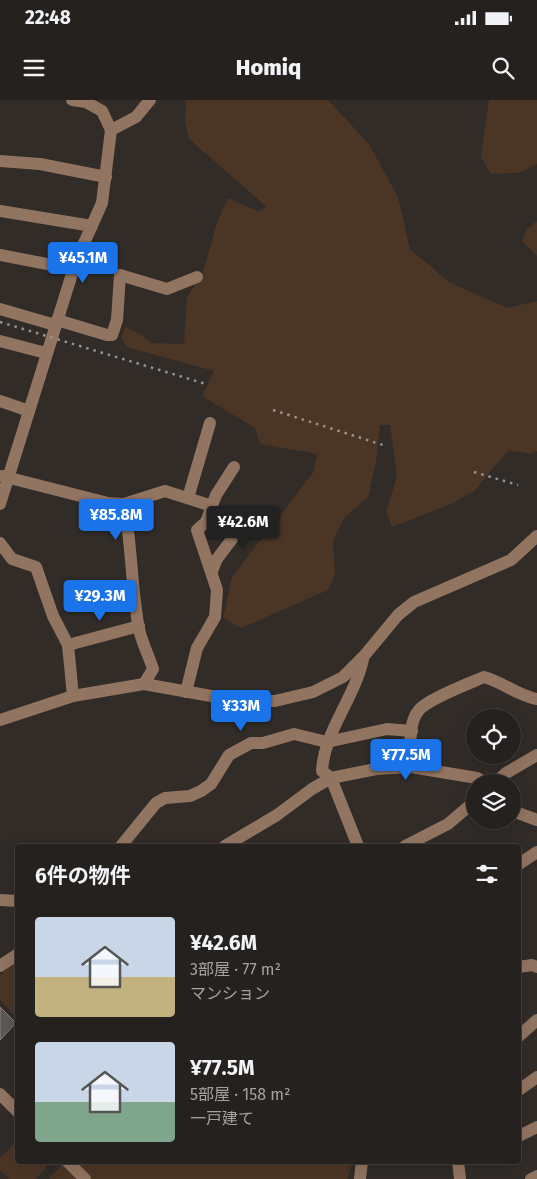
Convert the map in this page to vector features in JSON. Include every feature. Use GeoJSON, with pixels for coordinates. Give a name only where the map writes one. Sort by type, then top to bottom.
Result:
{"type":"FeatureCollection","features":[{"type":"Feature","properties":{"kind":"street"},"geometry":{"type":"LineString","coordinates":[[0,504],[4,476],[29,411],[73,269],[102,203],[111,130],[102,111],[86,102],[72,100]]}},
{"type":"Feature","properties":{"kind":"street"},"geometry":{"type":"LineString","coordinates":[[111,130],[136,117],[150,100]]}},
{"type":"Feature","properties":{"kind":"street"},"geometry":{"type":"LineString","coordinates":[[0,162],[40,164],[106,177]]}},
{"type":"Feature","properties":{"kind":"street"},"geometry":{"type":"LineString","coordinates":[[0,211],[92,226]]}},
{"type":"Feature","properties":{"kind":"street"},"geometry":{"type":"LineString","coordinates":[[0,255],[73,269]]}},
{"type":"Feature","properties":{"kind":"street"},"geometry":{"type":"LineString","coordinates":[[0,309],[106,336],[112,335],[117,320],[120,275],[167,289],[198,277]]}},
{"type":"Feature","properties":{"kind":"street"},"geometry":{"type":"LineString","coordinates":[[0,341],[46,353]]}},
{"type":"Feature","properties":{"kind":"street"},"geometry":{"type":"LineString","coordinates":[[0,401],[29,411]]}},
{"type":"Feature","properties":{"kind":"street"},"geometry":{"type":"LineString","coordinates":[[188,498],[210,423]]}},
{"type":"Feature","properties":{"kind":"street"},"geometry":{"type":"LineString","coordinates":[[186,692],[197,648],[215,617],[217,590],[198,530],[206,522],[212,506],[234,467]]}},
{"type":"Feature","properties":{"kind":"street"},"geometry":{"type":"LineString","coordinates":[[4,476],[108,503],[124,504],[165,490],[212,506]]}},
{"type":"Feature","properties":{"kind":"street"},"geometry":{"type":"LineString","coordinates":[[124,504],[130,536],[130,559],[139,626],[152,669],[144,684]]}},
{"type":"Feature","properties":{"kind":"street"},"geometry":{"type":"LineString","coordinates":[[212,572],[217,560],[252,512]]}},
{"type":"Feature","properties":{"kind":"street"},"geometry":{"type":"LineString","coordinates":[[0,720],[73,696],[144,684],[240,701],[290,699],[313,692],[343,677],[364,656],[386,627],[414,602],[511,560],[537,536]]}},
{"type":"Feature","properties":{"kind":"street"},"geometry":{"type":"LineString","coordinates":[[0,542],[12,559],[36,567],[53,616],[68,645],[73,696]]}},
{"type":"Feature","properties":{"kind":"street"},"geometry":{"type":"LineString","coordinates":[[68,645],[139,626]]}},
{"type":"Feature","properties":{"kind":"street"},"geometry":{"type":"LineString","coordinates":[[357,844],[331,778],[322,771],[327,742],[343,712],[364,656]]}},
{"type":"Feature","properties":{"kind":"street"},"geometry":{"type":"LineString","coordinates":[[410,767],[412,731],[419,710],[484,677],[498,680],[528,698],[537,699]]}},
{"type":"Feature","properties":{"kind":"street"},"geometry":{"type":"LineString","coordinates":[[123,844],[156,803],[165,798],[190,796],[201,791],[211,784],[229,755],[239,748],[294,734],[327,742],[387,729],[412,731]]}},
{"type":"Feature","properties":{"kind":"street"},"geometry":{"type":"LineString","coordinates":[[505,774],[537,755]]}},
{"type":"Feature","properties":{"kind":"street"},"geometry":{"type":"LineString","coordinates":[[228,844],[277,815],[312,789],[331,778],[376,769],[410,767],[466,776]]}},
{"type":"Feature","properties":{"kind":"street"},"geometry":{"type":"LineString","coordinates":[[409,844],[448,824],[466,809]]}},
{"type":"Feature","properties":{"kind":"street"},"geometry":{"type":"LineString","coordinates":[[521,814],[537,820]]}},
{"type":"Feature","properties":{"kind":"street"},"geometry":{"type":"LineString","coordinates":[[521,863],[537,852]]}},
{"type":"Feature","properties":{"kind":"street"},"geometry":{"type":"LineString","coordinates":[[0,900],[15,901]]}},
{"type":"Feature","properties":{"kind":"street"},"geometry":{"type":"LineString","coordinates":[[0,966],[15,956]]}},
{"type":"Feature","properties":{"kind":"street"},"geometry":{"type":"LineString","coordinates":[[521,967],[532,965],[537,967]]}},
{"type":"Feature","properties":{"kind":"street"},"geometry":{"type":"LineString","coordinates":[[521,1034],[537,1020]]}},
{"type":"Feature","properties":{"kind":"street"},"geometry":{"type":"LineString","coordinates":[[521,1089],[537,1078]]}},
{"type":"Feature","properties":{"kind":"street"},"geometry":{"type":"LineString","coordinates":[[0,1094],[15,1109]]}},
{"type":"Feature","properties":{"kind":"street"},"geometry":{"type":"LineString","coordinates":[[521,1135],[537,1127]]}},
{"type":"Feature","properties":{"kind":"street"},"geometry":{"type":"LineString","coordinates":[[70,1164],[85,1179]]}},
{"type":"Feature","properties":{"kind":"street"},"geometry":{"type":"LineString","coordinates":[[360,1179],[362,1164]]}},
{"type":"Feature","properties":{"kind":"street"},"geometry":{"type":"LineString","coordinates":[[458,1164],[460,1179]]}},
{"type":"Feature","properties":{"kind":"street"},"geometry":{"type":"LineString","coordinates":[[531,1179],[537,1176]]}},
{"type":"Feature","properties":{"kind":"shaded area"},"geometry":{"type":"Polygon","coordinates":[[[186,100],[328,100],[369,144],[398,197],[410,249],[449,282],[507,308],[537,301],[537,451],[531,454],[509,450],[474,491],[449,505],[392,527],[386,512],[397,476],[390,425],[380,425],[376,461],[368,497],[345,517],[333,540],[335,575],[328,590],[241,628],[223,618],[232,577],[313,473],[317,454],[260,444],[255,428],[202,396],[214,371],[126,347],[121,337],[125,327],[142,335],[150,343],[184,344],[187,297],[202,275],[217,223],[228,198],[258,211],[267,207],[189,139],[185,122],[186,100]]]}},
{"type":"Feature","properties":{"kind":"shaded area"},"geometry":{"type":"Polygon","coordinates":[[[489,100],[537,100],[537,164],[518,173],[491,174],[481,157],[489,100]]]}},
{"type":"Feature","properties":{"kind":"shaded area"},"geometry":{"type":"Polygon","coordinates":[[[537,221],[537,256],[522,241],[528,228],[537,221]]]}},
{"type":"Feature","properties":{"kind":"shaded area"},"geometry":{"type":"Polygon","coordinates":[[[15,962],[15,1016],[0,1000],[0,975],[15,962]]]}},
{"type":"Feature","properties":{"kind":"shaded area"},"geometry":{"type":"Polygon","coordinates":[[[15,1143],[15,1164],[46,1164],[45,1169],[36,1179],[9,1179],[0,1170],[0,1158],[15,1143]]]}},
{"type":"Feature","properties":{"kind":"shaded area"},"geometry":{"type":"Polygon","coordinates":[[[64,1164],[80,1179],[49,1179],[64,1164]]]}},
{"type":"Feature","properties":{"kind":"shaded area"},"geometry":{"type":"Polygon","coordinates":[[[76,1164],[352,1164],[347,1179],[90,1179],[76,1164]]]}},
{"type":"Feature","properties":{"kind":"building"},"geometry":{"type":"Polygon","coordinates":[[[0,1007],[15,1024],[0,1040],[0,1007]]]}},
{"type":"Feature","properties":{"kind":"railway"},"geometry":{"type":"LineString","coordinates":[[0,322],[206,384]]}},
{"type":"Feature","properties":{"kind":"railway"},"geometry":{"type":"LineString","coordinates":[[273,410],[383,445]]}},
{"type":"Feature","properties":{"kind":"railway"},"geometry":{"type":"LineString","coordinates":[[474,472],[518,485]]}}]}
